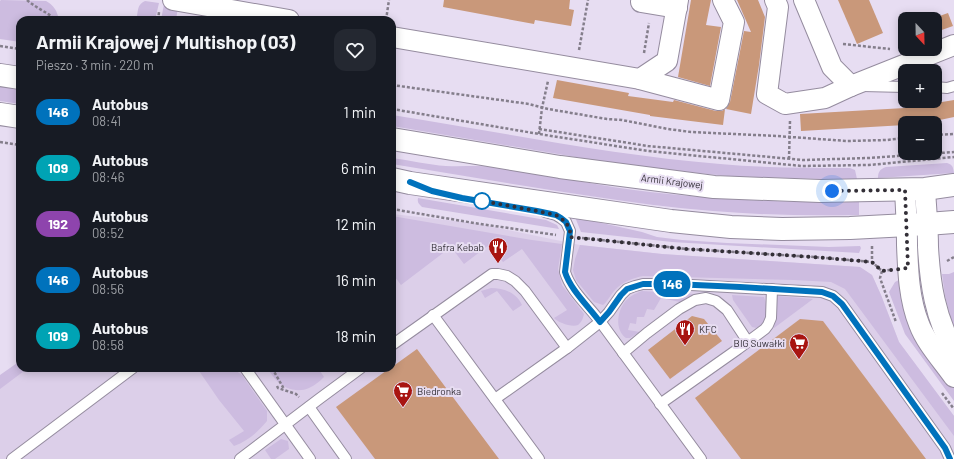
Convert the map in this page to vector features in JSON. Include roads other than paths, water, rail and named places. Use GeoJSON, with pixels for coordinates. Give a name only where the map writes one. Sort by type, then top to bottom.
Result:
{"type":"FeatureCollection","features":[{"type":"Feature","properties":{"kind":"main road"},"geometry":{"type":"LineString","coordinates":[[0,75],[16,77]]}},
{"type":"Feature","properties":{"kind":"main road"},"geometry":{"type":"LineString","coordinates":[[0,114],[16,116]]}},
{"type":"Feature","properties":{"kind":"main road","name":"Armii Krajowej"},"geometry":{"type":"LineString","coordinates":[[396,140],[560,167],[714,187],[820,191],[915,189],[954,185]]}},
{"type":"Feature","properties":{"kind":"main road"},"geometry":{"type":"LineString","coordinates":[[401,181],[671,221],[731,227],[782,229],[850,228],[954,222]]}},
{"type":"Feature","properties":{"kind":"street"},"geometry":{"type":"LineString","coordinates":[[173,0],[266,16]]}},
{"type":"Feature","properties":{"kind":"street"},"geometry":{"type":"LineString","coordinates":[[396,39],[640,79],[719,100],[734,22],[724,0]]}},
{"type":"Feature","properties":{"kind":"street"},"geometry":{"type":"LineString","coordinates":[[775,0],[778,7],[767,94],[785,104],[825,98],[851,86],[954,45]]}},
{"type":"Feature","properties":{"kind":"street"},"geometry":{"type":"LineString","coordinates":[[804,0],[832,66],[851,86]]}},
{"type":"Feature","properties":{"kind":"street"},"geometry":{"type":"LineString","coordinates":[[640,79],[667,61],[677,4],[647,3]]}},
{"type":"Feature","properties":{"kind":"street"},"geometry":{"type":"LineString","coordinates":[[915,189],[917,225],[929,265],[936,305],[944,330],[954,350]]}},
{"type":"Feature","properties":{"kind":"street"},"geometry":{"type":"LineString","coordinates":[[917,225],[908,268],[914,308],[919,324],[928,342],[954,377]]}},
{"type":"Feature","properties":{"kind":"lane"},"geometry":{"type":"LineString","coordinates":[[851,86],[898,87]]}},
{"type":"Feature","properties":{"kind":"lane"},"geometry":{"type":"LineString","coordinates":[[942,88],[954,86]]}},
{"type":"Feature","properties":{"kind":"lane"},"geometry":{"type":"LineString","coordinates":[[401,181],[432,191],[462,198],[556,215],[566,222],[570,231],[565,272],[566,277],[701,459]]}},
{"type":"Feature","properties":{"kind":"lane"},"geometry":{"type":"LineString","coordinates":[[396,342],[492,274],[507,276],[516,281],[567,348]]}},
{"type":"Feature","properties":{"kind":"lane"},"geometry":{"type":"LineString","coordinates":[[495,399],[567,348],[600,322],[627,289],[643,284],[822,292],[833,296],[842,304],[945,448],[950,459]]}},
{"type":"Feature","properties":{"kind":"lane"},"geometry":{"type":"LineString","coordinates":[[660,404],[765,329],[771,318],[772,290]]}},
{"type":"Feature","properties":{"kind":"lane"},"geometry":{"type":"LineString","coordinates":[[623,353],[647,332],[679,309],[696,300],[706,298],[716,301],[727,310],[748,342]]}},
{"type":"Feature","properties":{"kind":"lane"},"geometry":{"type":"LineString","coordinates":[[434,315],[539,459]]}},
{"type":"Feature","properties":{"kind":"lane"},"geometry":{"type":"LineString","coordinates":[[12,459],[128,372]]}},
{"type":"Feature","properties":{"kind":"lane"},"geometry":{"type":"LineString","coordinates":[[248,372],[310,459]]}},
{"type":"Feature","properties":{"kind":"lane"},"geometry":{"type":"LineString","coordinates":[[240,459],[356,372]]}},
{"type":"Feature","properties":{"kind":"lane"},"geometry":{"type":"LineString","coordinates":[[309,407],[346,459]]}},
{"type":"Feature","properties":{"kind":"place","name":"Bafra Kebab"},"geometry":{"type":"Point","coordinates":[498,264]}},
{"type":"Feature","properties":{"kind":"place","name":"KFC"},"geometry":{"type":"Point","coordinates":[685,346]}},
{"type":"Feature","properties":{"kind":"place","name":"BIG Suwałki"},"geometry":{"type":"Point","coordinates":[799,360]}},
{"type":"Feature","properties":{"kind":"place","name":"Biedronka"},"geometry":{"type":"Point","coordinates":[403,408]}}]}
